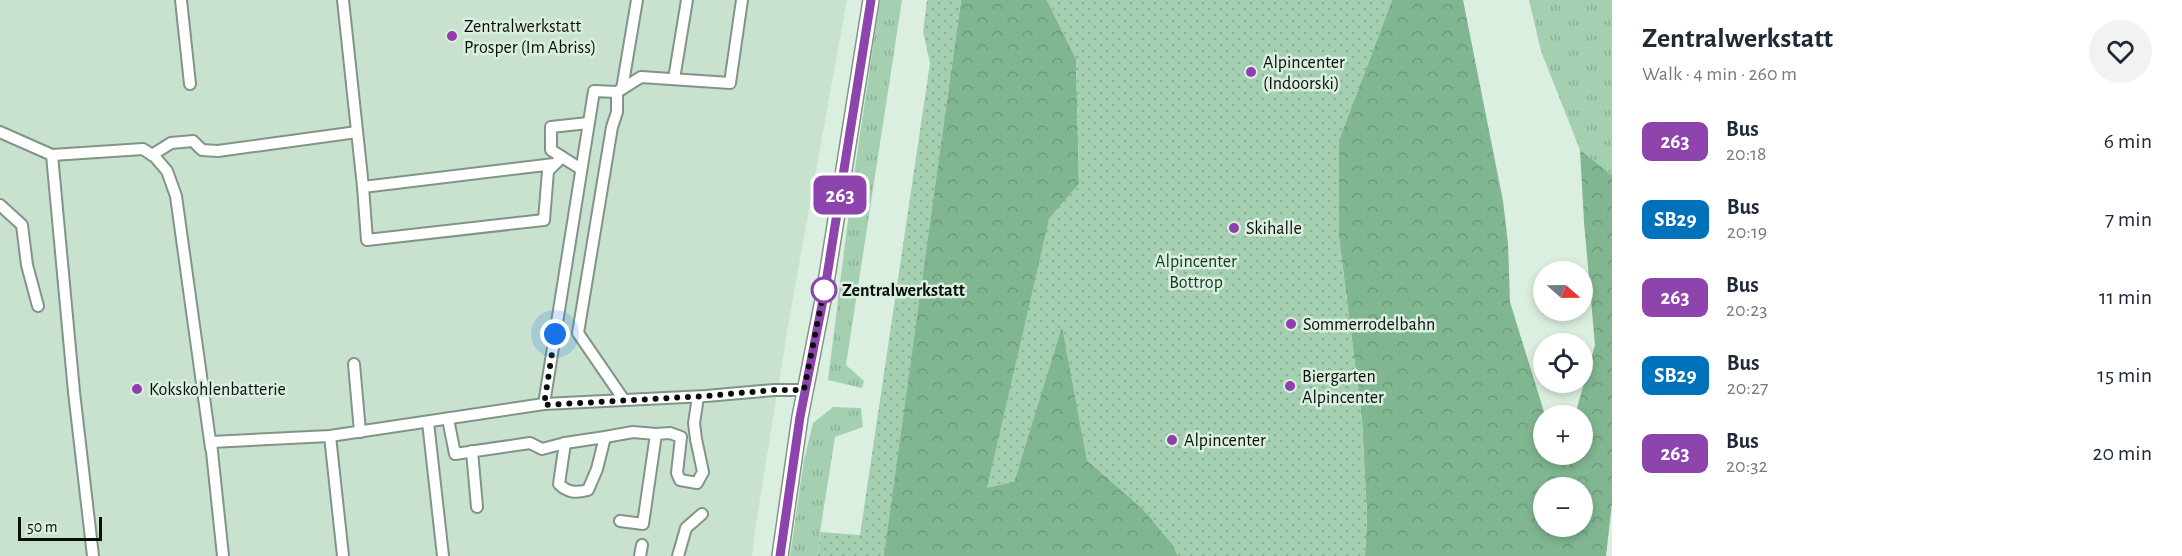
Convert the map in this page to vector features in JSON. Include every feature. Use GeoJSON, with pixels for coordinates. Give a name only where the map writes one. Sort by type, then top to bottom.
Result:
{"type":"FeatureCollection","features":[{"type":"Feature","properties":{"kind":"main road"},"geometry":{"type":"LineString","coordinates":[[780,556],[804,390],[824,295],[871,0]]}},
{"type":"Feature","properties":{"kind":"street"},"geometry":{"type":"LineString","coordinates":[[181,0],[190,84]]}},
{"type":"Feature","properties":{"kind":"street"},"geometry":{"type":"LineString","coordinates":[[343,0],[367,240],[544,220],[548,171],[558,160]]}},
{"type":"Feature","properties":{"kind":"street"},"geometry":{"type":"LineString","coordinates":[[624,400],[578,333],[612,127],[617,112],[637,0]]}},
{"type":"Feature","properties":{"kind":"street"},"geometry":{"type":"LineString","coordinates":[[674,79],[687,0]]}},
{"type":"Feature","properties":{"kind":"street"},"geometry":{"type":"LineString","coordinates":[[544,405],[594,91],[620,91],[641,77],[730,83],[742,0]]}},
{"type":"Feature","properties":{"kind":"street"},"geometry":{"type":"LineString","coordinates":[[581,170],[558,160],[551,150],[551,127],[588,123]]}},
{"type":"Feature","properties":{"kind":"street"},"geometry":{"type":"LineString","coordinates":[[0,132],[52,155],[143,149],[152,155],[166,171],[176,196],[212,453]]}},
{"type":"Feature","properties":{"kind":"street"},"geometry":{"type":"LineString","coordinates":[[152,155],[171,143],[194,141],[202,150],[218,151],[357,132]]}},
{"type":"Feature","properties":{"kind":"street"},"geometry":{"type":"LineString","coordinates":[[52,155],[74,392],[93,556]]}},
{"type":"Feature","properties":{"kind":"street"},"geometry":{"type":"LineString","coordinates":[[363,188],[558,160]]}},
{"type":"Feature","properties":{"kind":"street"},"geometry":{"type":"LineString","coordinates":[[0,206],[22,225],[27,265],[38,306]]}},
{"type":"Feature","properties":{"kind":"street"},"geometry":{"type":"LineString","coordinates":[[354,364],[360,432]]}},
{"type":"Feature","properties":{"kind":"street"},"geometry":{"type":"LineString","coordinates":[[223,556],[211,442],[330,436],[544,405],[804,390]]}},
{"type":"Feature","properties":{"kind":"street"},"geometry":{"type":"LineString","coordinates":[[448,419],[455,454],[530,443],[542,449],[633,432],[670,433],[681,437],[677,473],[680,480],[697,483],[703,472],[694,423],[698,397]]}},
{"type":"Feature","properties":{"kind":"street"},"geometry":{"type":"LineString","coordinates":[[428,422],[443,556]]}},
{"type":"Feature","properties":{"kind":"street"},"geometry":{"type":"LineString","coordinates":[[620,521],[643,524],[656,434]]}},
{"type":"Feature","properties":{"kind":"street"},"geometry":{"type":"LineString","coordinates":[[330,436],[343,556]]}},
{"type":"Feature","properties":{"kind":"street"},"geometry":{"type":"LineString","coordinates":[[565,443],[559,484],[566,491],[580,492],[588,490],[597,469],[605,437]]}},
{"type":"Feature","properties":{"kind":"street"},"geometry":{"type":"LineString","coordinates":[[472,452],[477,507]]}},
{"type":"Feature","properties":{"kind":"street"},"geometry":{"type":"LineString","coordinates":[[678,556],[686,528],[702,514]]}},
{"type":"Feature","properties":{"kind":"shaded area"},"geometry":{"type":"Polygon","coordinates":[[[0,0],[847,0],[789,320],[752,556],[0,556],[0,0]]]}},
{"type":"Feature","properties":{"kind":"green space"},"geometry":{"type":"Polygon","coordinates":[[[880,0],[902,0],[846,365],[864,381],[862,388],[828,380],[852,188],[880,0]]]}},
{"type":"Feature","properties":{"kind":"green space"},"geometry":{"type":"Polygon","coordinates":[[[927,0],[961,0],[884,556],[818,556],[820,532],[860,535],[930,63],[923,32],[927,0]]]}},
{"type":"Feature","properties":{"kind":"green space"},"geometry":{"type":"Polygon","coordinates":[[[961,0],[1047,0],[1076,59],[1079,184],[1049,219],[1014,482],[1062,325],[1087,460],[1143,509],[1173,545],[1178,556],[884,556],[883,554],[961,0]]]}},
{"type":"Feature","properties":{"kind":"green space","name":"Alpincenter Bottrop"},"geometry":{"type":"Polygon","coordinates":[[[1047,0],[1392,0],[1339,140],[1339,237],[1362,420],[1367,516],[1365,556],[1178,556],[1173,545],[1143,509],[1087,460],[1062,327],[1014,482],[987,488],[1049,219],[1079,184],[1076,59],[1047,0]]]}},
{"type":"Feature","properties":{"kind":"green space"},"geometry":{"type":"Polygon","coordinates":[[[1392,0],[1463,0],[1503,201],[1508,243],[1510,302],[1533,376],[1533,393],[1538,393],[1542,405],[1533,405],[1533,465],[1593,465],[1593,405],[1578,405],[1581,393],[1593,393],[1595,345],[1593,261],[1587,261],[1580,150],[1612,175],[1612,503],[1606,556],[1365,556],[1367,516],[1362,420],[1339,237],[1339,140],[1392,0]]]}},
{"type":"Feature","properties":{"kind":"green space"},"geometry":{"type":"Polygon","coordinates":[[[1529,0],[1612,0],[1612,175],[1580,150],[1541,51],[1529,0]]]}},
{"type":"Feature","properties":{"kind":"green space"},"geometry":{"type":"Polygon","coordinates":[[[833,407],[861,408],[863,427],[835,437],[818,556],[790,556],[804,460],[813,423],[833,407]]]}},
{"type":"Feature","properties":{"kind":"bus line","name":"263"},"geometry":{"type":"LineString","coordinates":[[780,556],[804,390],[824,295],[871,0]]}},
{"type":"Feature","properties":{"kind":"place","name":"Zentralwerkstatt Prosper (Im Abriss)"},"geometry":{"type":"Point","coordinates":[452,36]}},
{"type":"Feature","properties":{"kind":"place","name":"Alpincenter (Indoorski)"},"geometry":{"type":"Point","coordinates":[1251,72]}},
{"type":"Feature","properties":{"kind":"place","name":"Skihalle"},"geometry":{"type":"Point","coordinates":[1234,228]}},
{"type":"Feature","properties":{"kind":"place","name":"Zentralwerkstatt"},"geometry":{"type":"Point","coordinates":[824,290]}},
{"type":"Feature","properties":{"kind":"place","name":"Sommerrodelbahn"},"geometry":{"type":"Point","coordinates":[1291,324]}},
{"type":"Feature","properties":{"kind":"place","name":"Biergarten Alpincenter"},"geometry":{"type":"Point","coordinates":[1290,386]}},
{"type":"Feature","properties":{"kind":"place","name":"Kokskohlenbatterie"},"geometry":{"type":"Point","coordinates":[137,389]}},
{"type":"Feature","properties":{"kind":"place","name":"Alpincenter"},"geometry":{"type":"Point","coordinates":[1172,440]}},
{"type":"Feature","properties":{"kind":"route"},"geometry":{"type":"LineString","coordinates":[[555,334],[544,405],[804,390],[824,290]]}}]}
